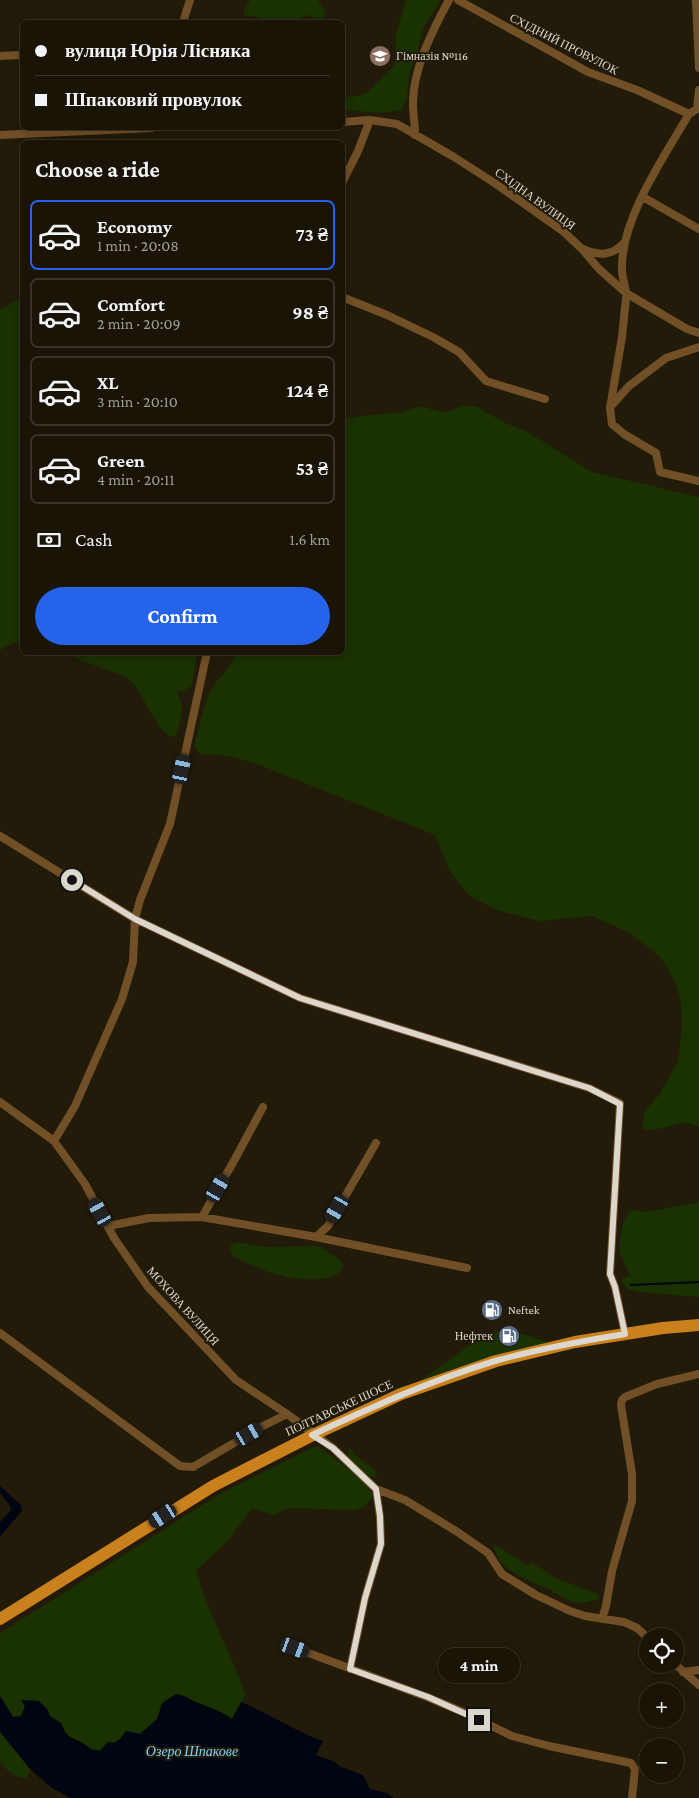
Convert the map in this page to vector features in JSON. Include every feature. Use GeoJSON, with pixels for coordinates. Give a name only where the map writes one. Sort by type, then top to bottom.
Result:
{"type":"FeatureCollection","features":[{"type":"Feature","properties":{"kind":"main road","name":"ПОЛТАВСЬКЕ ШОСЕ"},"geometry":{"type":"LineString","coordinates":[[0,1618],[190,1499],[312,1435],[401,1394],[496,1361],[575,1342],[699,1325]]}},
{"type":"Feature","properties":{"kind":"street"},"geometry":{"type":"LineString","coordinates":[[185,20],[190,0]]}},
{"type":"Feature","properties":{"kind":"street"},"geometry":{"type":"LineString","coordinates":[[416,135],[413,102],[418,70],[433,30],[449,0]]}},
{"type":"Feature","properties":{"kind":"street","name":"СХІДНИЙ ПРОВУЛОК"},"geometry":{"type":"LineString","coordinates":[[458,0],[588,72],[637,90],[689,114]]}},
{"type":"Feature","properties":{"kind":"street"},"geometry":{"type":"LineString","coordinates":[[696,0],[699,68]]}},
{"type":"Feature","properties":{"kind":"street"},"geometry":{"type":"LineString","coordinates":[[0,56],[20,55]]}},
{"type":"Feature","properties":{"kind":"street"},"geometry":{"type":"LineString","coordinates":[[699,90],[698,110],[689,114],[642,197],[624,243],[622,270],[627,293],[610,408],[612,424],[624,434],[656,452],[660,472],[699,481]]}},
{"type":"Feature","properties":{"kind":"street"},"geometry":{"type":"LineString","coordinates":[[345,177],[370,120]]}},
{"type":"Feature","properties":{"kind":"street","name":"СХІДНА ВУЛИЦЯ"},"geometry":{"type":"LineString","coordinates":[[345,122],[370,120],[397,124],[416,135],[522,202],[564,232],[599,269],[627,293],[687,329],[699,333]]}},
{"type":"Feature","properties":{"kind":"street"},"geometry":{"type":"LineString","coordinates":[[0,135],[108,130]]}},
{"type":"Feature","properties":{"kind":"street"},"geometry":{"type":"LineString","coordinates":[[642,197],[699,229]]}},
{"type":"Feature","properties":{"kind":"street"},"geometry":{"type":"LineString","coordinates":[[582,249],[594,254],[603,254],[618,250],[624,243]]}},
{"type":"Feature","properties":{"kind":"street"},"geometry":{"type":"LineString","coordinates":[[345,298],[434,337],[459,352],[486,381],[545,399]]}},
{"type":"Feature","properties":{"kind":"street"},"geometry":{"type":"LineString","coordinates":[[610,408],[629,386],[666,358],[699,347]]}},
{"type":"Feature","properties":{"kind":"street"},"geometry":{"type":"LineString","coordinates":[[54,1141],[75,1106],[122,999],[133,962],[135,919],[140,900],[170,824],[205,655]]}},
{"type":"Feature","properties":{"kind":"street"},"geometry":{"type":"LineString","coordinates":[[0,836],[135,919],[308,1001],[589,1088],[620,1104],[610,1274],[615,1287],[625,1334]]}},
{"type":"Feature","properties":{"kind":"street","name":"МОХОВА ВУЛИЦЯ"},"geometry":{"type":"LineString","coordinates":[[0,1102],[54,1141],[85,1184],[114,1238],[148,1287],[236,1380],[333,1448],[376,1489],[405,1500],[488,1553],[502,1574],[536,1595],[570,1610],[602,1619],[624,1622],[639,1630]]}},
{"type":"Feature","properties":{"kind":"street"},"geometry":{"type":"LineString","coordinates":[[202,1217],[263,1107]]}},
{"type":"Feature","properties":{"kind":"street"},"geometry":{"type":"LineString","coordinates":[[316,1237],[328,1226],[376,1143]]}},
{"type":"Feature","properties":{"kind":"street"},"geometry":{"type":"LineString","coordinates":[[108,1226],[149,1218],[202,1217],[316,1237],[466,1268]]}},
{"type":"Feature","properties":{"kind":"street"},"geometry":{"type":"LineString","coordinates":[[0,1333],[174,1463],[186,1467],[193,1467],[287,1414]]}},
{"type":"Feature","properties":{"kind":"street"},"geometry":{"type":"LineString","coordinates":[[602,1619],[612,1571],[632,1501],[632,1474],[621,1405],[622,1400],[625,1397],[658,1384],[699,1374]]}},
{"type":"Feature","properties":{"kind":"street"},"geometry":{"type":"LineString","coordinates":[[350,1669],[365,1598],[381,1544],[380,1516],[376,1489]]}},
{"type":"Feature","properties":{"kind":"street"},"geometry":{"type":"LineString","coordinates":[[295,1648],[445,1705],[512,1736],[549,1746],[631,1763],[635,1770],[632,1798]]}},
{"type":"Feature","properties":{"kind":"street"},"geometry":{"type":"LineString","coordinates":[[684,1672],[699,1670]]}},
{"type":"Feature","properties":{"kind":"street"},"geometry":{"type":"LineString","coordinates":[[684,1673],[699,1685]]}},
{"type":"Feature","properties":{"kind":"green space"},"geometry":{"type":"Polygon","coordinates":[[[250,0],[318,0],[325,12],[324,18],[319,20],[306,15],[297,20],[262,20],[261,18],[244,15],[244,10],[250,0]]]}},
{"type":"Feature","properties":{"kind":"green space"},"geometry":{"type":"Polygon","coordinates":[[[406,0],[440,0],[423,29],[417,54],[410,70],[407,98],[402,110],[382,113],[345,110],[345,96],[365,94],[391,70],[395,64],[396,35],[406,0]]]}},
{"type":"Feature","properties":{"kind":"green space"},"geometry":{"type":"Polygon","coordinates":[[[20,299],[20,642],[10,644],[0,650],[0,309],[20,299]]]}},
{"type":"Feature","properties":{"kind":"green space"},"geometry":{"type":"Polygon","coordinates":[[[420,406],[444,413],[462,406],[476,406],[503,422],[526,431],[592,472],[699,497],[699,1127],[687,1123],[658,1129],[643,1129],[644,1112],[659,1095],[678,1062],[682,1028],[681,1002],[677,986],[665,964],[659,956],[631,934],[593,916],[539,921],[497,910],[467,893],[451,873],[435,835],[257,764],[233,757],[214,754],[204,755],[194,745],[210,692],[231,664],[234,655],[345,655],[345,418],[402,412],[420,406]]]}},
{"type":"Feature","properties":{"kind":"green space"},"geometry":{"type":"Polygon","coordinates":[[[70,655],[197,655],[192,685],[184,693],[176,689],[181,701],[182,712],[176,736],[170,737],[158,725],[133,683],[124,676],[70,655]]]}},
{"type":"Feature","properties":{"kind":"green space"},"geometry":{"type":"Polygon","coordinates":[[[699,1202],[699,1297],[638,1292],[627,1289],[621,1280],[630,1275],[621,1256],[620,1238],[622,1226],[631,1210],[648,1212],[699,1202]]]}},
{"type":"Feature","properties":{"kind":"green space"},"geometry":{"type":"Polygon","coordinates":[[[237,1242],[265,1247],[319,1246],[339,1259],[343,1264],[338,1274],[327,1278],[291,1278],[255,1267],[233,1256],[230,1249],[231,1245],[237,1242]]]}},
{"type":"Feature","properties":{"kind":"green space"},"geometry":{"type":"Polygon","coordinates":[[[499,1330],[509,1330],[552,1343],[482,1360],[415,1384],[477,1340],[499,1330]]]}},
{"type":"Feature","properties":{"kind":"green space"},"geometry":{"type":"Polygon","coordinates":[[[313,1447],[320,1447],[363,1481],[373,1494],[364,1507],[354,1510],[289,1508],[273,1515],[252,1508],[228,1540],[196,1571],[207,1604],[240,1679],[245,1696],[232,1719],[183,1695],[161,1711],[157,1719],[140,1734],[126,1731],[120,1739],[114,1743],[108,1742],[100,1751],[91,1749],[70,1737],[65,1732],[61,1723],[50,1716],[47,1709],[22,1700],[25,1706],[21,1716],[13,1717],[0,1696],[0,1633],[223,1492],[313,1447]]]}},
{"type":"Feature","properties":{"kind":"green space"},"geometry":{"type":"Polygon","coordinates":[[[349,1447],[375,1471],[377,1475],[375,1478],[360,1470],[352,1462],[348,1452],[349,1447]]]}},
{"type":"Feature","properties":{"kind":"green space"},"geometry":{"type":"Polygon","coordinates":[[[494,1544],[527,1565],[532,1563],[558,1579],[598,1594],[599,1599],[576,1603],[522,1578],[500,1561],[494,1544]]]}},
{"type":"Feature","properties":{"kind":"green space"},"geometry":{"type":"Polygon","coordinates":[[[0,1732],[31,1770],[26,1778],[15,1776],[0,1763],[0,1732]]]}},
{"type":"Feature","properties":{"kind":"water"},"geometry":{"type":"Polygon","coordinates":[[[0,1486],[21,1505],[22,1511],[0,1537],[0,1522],[11,1510],[9,1504],[0,1493],[0,1486]]]}},
{"type":"Feature","properties":{"kind":"water","name":"Озеро Шпакове"},"geometry":{"type":"Polygon","coordinates":[[[176,1694],[216,1710],[232,1719],[241,1702],[251,1706],[323,1741],[316,1755],[363,1775],[370,1789],[387,1793],[394,1798],[70,1798],[51,1787],[31,1770],[0,1732],[0,1696],[13,1717],[21,1716],[25,1706],[21,1700],[39,1701],[47,1709],[50,1716],[61,1723],[65,1732],[70,1737],[91,1749],[100,1751],[108,1742],[114,1743],[120,1739],[126,1731],[140,1734],[157,1719],[162,1703],[176,1694]]]}},
{"type":"Feature","properties":{"kind":"waterway"},"geometry":{"type":"LineString","coordinates":[[631,1285],[699,1282]]}},
{"type":"Feature","properties":{"kind":"place","name":"Гімназія №116"},"geometry":{"type":"Point","coordinates":[380,56]}},
{"type":"Feature","properties":{"kind":"place","name":"Neftek"},"geometry":{"type":"Point","coordinates":[492,1310]}},
{"type":"Feature","properties":{"kind":"place","name":"Нефтек"},"geometry":{"type":"Point","coordinates":[509,1336]}},
{"type":"Feature","properties":{"kind":"route"},"geometry":{"type":"LineString","coordinates":[[72,880],[135,919],[300,998],[589,1088],[620,1104],[610,1274],[615,1287],[625,1334],[575,1342],[496,1361],[401,1394],[312,1435],[333,1448],[376,1489],[380,1516],[381,1544],[365,1598],[350,1669],[428,1697],[479,1720]]}}]}
